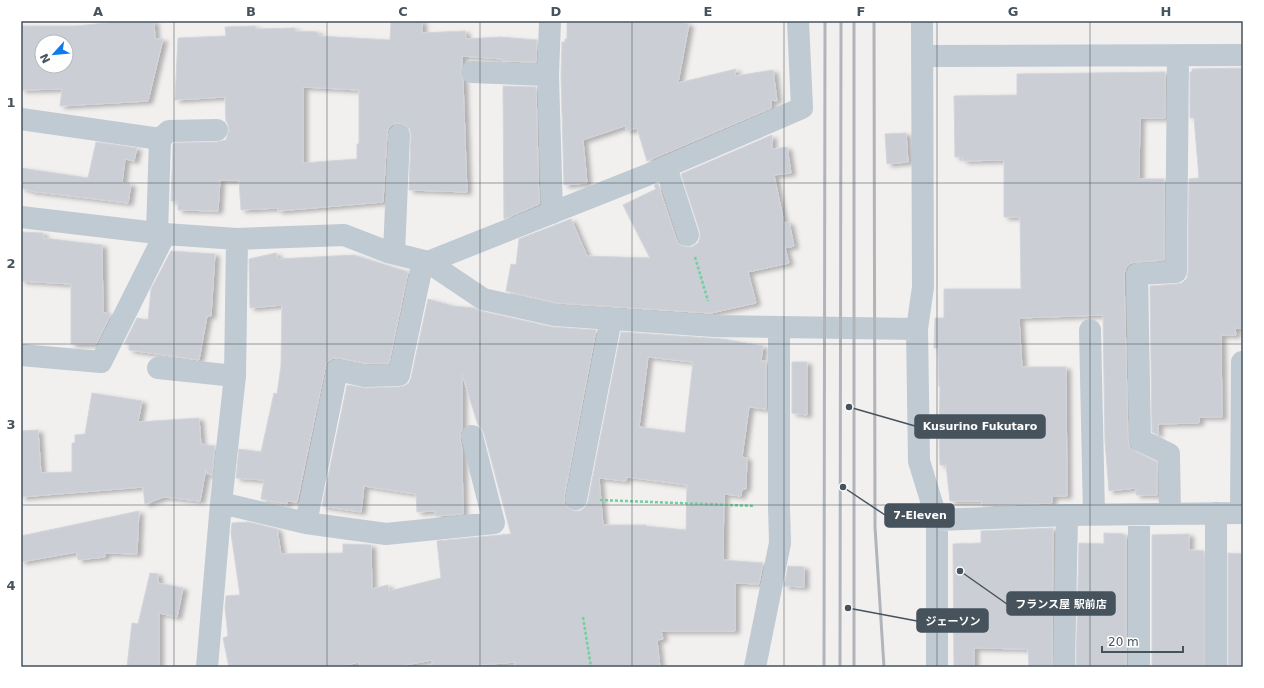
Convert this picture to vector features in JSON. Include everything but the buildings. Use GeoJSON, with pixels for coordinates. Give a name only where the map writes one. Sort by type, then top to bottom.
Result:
{"type":"FeatureCollection","features":[{"type":"Feature","properties":{"kind":"street"},"geometry":{"type":"LineString","coordinates":[[550,21],[548,75],[552,213]]}},
{"type":"Feature","properties":{"kind":"street"},"geometry":{"type":"LineString","coordinates":[[426,261],[552,213],[802,108],[798,21]]}},
{"type":"Feature","properties":{"kind":"street"},"geometry":{"type":"LineString","coordinates":[[922,21],[923,287],[917,329],[918,462],[937,520],[937,667]]}},
{"type":"Feature","properties":{"kind":"street"},"geometry":{"type":"LineString","coordinates":[[922,56],[1243,55]]}},
{"type":"Feature","properties":{"kind":"street"},"geometry":{"type":"LineString","coordinates":[[1170,514],[1169,454],[1140,440],[1137,274],[1176,272],[1178,56]]}},
{"type":"Feature","properties":{"kind":"street"},"geometry":{"type":"LineString","coordinates":[[472,72],[548,75]]}},
{"type":"Feature","properties":{"kind":"street"},"geometry":{"type":"LineString","coordinates":[[21,119],[160,139],[170,131],[217,130]]}},
{"type":"Feature","properties":{"kind":"street"},"geometry":{"type":"LineString","coordinates":[[394,253],[400,135]]}},
{"type":"Feature","properties":{"kind":"street"},"geometry":{"type":"LineString","coordinates":[[21,355],[101,362],[161,233],[160,139]]}},
{"type":"Feature","properties":{"kind":"street"},"geometry":{"type":"LineString","coordinates":[[666,166],[688,235]]}},
{"type":"Feature","properties":{"kind":"street"},"geometry":{"type":"LineString","coordinates":[[21,217],[161,233],[237,239],[344,235],[394,253],[426,261],[483,299],[555,315],[714,326],[917,329]]}},
{"type":"Feature","properties":{"kind":"street"},"geometry":{"type":"LineString","coordinates":[[207,667],[221,503],[235,376],[237,239]]}},
{"type":"Feature","properties":{"kind":"street"},"geometry":{"type":"LineString","coordinates":[[306,523],[337,370],[365,376],[399,375],[426,261]]}},
{"type":"Feature","properties":{"kind":"street"},"geometry":{"type":"LineString","coordinates":[[576,499],[611,319]]}},
{"type":"Feature","properties":{"kind":"street"},"geometry":{"type":"LineString","coordinates":[[755,667],[780,543],[779,327]]}},
{"type":"Feature","properties":{"kind":"street"},"geometry":{"type":"LineString","coordinates":[[1090,330],[1094,514]]}},
{"type":"Feature","properties":{"kind":"street"},"geometry":{"type":"LineString","coordinates":[[937,520],[1094,514],[1139,515],[1242,513],[1242,362]]}},
{"type":"Feature","properties":{"kind":"street"},"geometry":{"type":"LineString","coordinates":[[158,368],[235,376]]}},
{"type":"Feature","properties":{"kind":"street"},"geometry":{"type":"LineString","coordinates":[[221,503],[306,523],[386,534],[494,523],[472,436]]}},
{"type":"Feature","properties":{"kind":"street"},"geometry":{"type":"LineString","coordinates":[[1216,513],[1216,667]]}},
{"type":"Feature","properties":{"kind":"street"},"geometry":{"type":"LineString","coordinates":[[1064,667],[1067,515]]}},
{"type":"Feature","properties":{"kind":"street"},"geometry":{"type":"LineString","coordinates":[[1139,515],[1139,667]]}},
{"type":"Feature","properties":{"kind":"path"},"geometry":{"type":"LineString","coordinates":[[688,235],[709,303],[714,326]]}},
{"type":"Feature","properties":{"kind":"path"},"geometry":{"type":"LineString","coordinates":[[576,499],[779,507]]}},
{"type":"Feature","properties":{"kind":"path"},"geometry":{"type":"LineString","coordinates":[[583,617],[591,667]]}},
{"type":"Feature","properties":{"kind":"railway"},"geometry":{"type":"LineString","coordinates":[[824,667],[825,21]]}},
{"type":"Feature","properties":{"kind":"railway"},"geometry":{"type":"LineString","coordinates":[[840,667],[841,21]]}},
{"type":"Feature","properties":{"kind":"railway"},"geometry":{"type":"LineString","coordinates":[[854,21],[854,667]]}},
{"type":"Feature","properties":{"kind":"railway"},"geometry":{"type":"LineString","coordinates":[[874,21],[875,527],[884,667]]}},
{"type":"Feature","properties":{"kind":"place","name":"Kusurino Fukutaro"},"geometry":{"type":"Point","coordinates":[849,407]}},
{"type":"Feature","properties":{"kind":"place","name":"7-Eleven"},"geometry":{"type":"Point","coordinates":[843,487]}},
{"type":"Feature","properties":{"kind":"place","name":"フランス屋 駅前店"},"geometry":{"type":"Point","coordinates":[960,571]}},
{"type":"Feature","properties":{"kind":"place","name":"ジェーソン"},"geometry":{"type":"Point","coordinates":[848,608]}}]}
